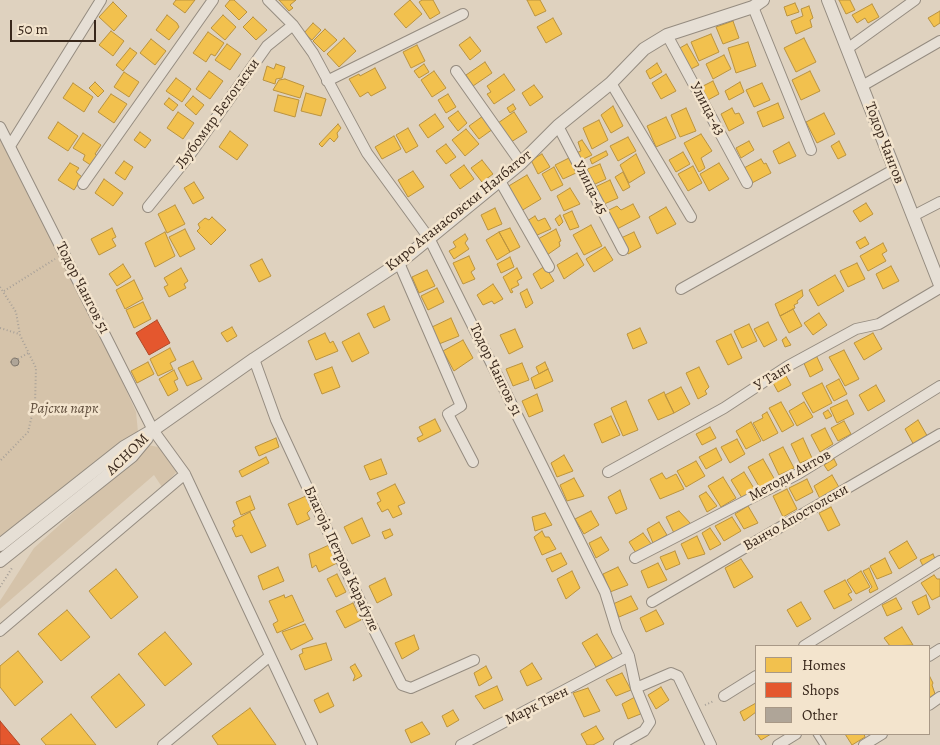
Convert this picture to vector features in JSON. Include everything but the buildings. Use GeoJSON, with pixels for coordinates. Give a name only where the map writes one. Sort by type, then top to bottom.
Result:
{"type":"FeatureCollection","features":[{"type":"Feature","properties":{"kind":"street"},"geometry":{"type":"LineString","coordinates":[[10,146],[101,0]]}},
{"type":"Feature","properties":{"kind":"street"},"geometry":{"type":"LineString","coordinates":[[83,184],[213,0]]}},
{"type":"Feature","properties":{"kind":"street","name":"Тодор Чангов 51"},"geometry":{"type":"LineString","coordinates":[[268,0],[293,25],[313,53],[367,153],[429,238],[605,592],[617,631],[629,656],[636,688],[650,722],[644,731],[619,745]]}},
{"type":"Feature","properties":{"kind":"street","name":"Тодор Чангов"},"geometry":{"type":"LineString","coordinates":[[828,0],[940,287]]}},
{"type":"Feature","properties":{"kind":"street"},"geometry":{"type":"LineString","coordinates":[[847,49],[915,0]]}},
{"type":"Feature","properties":{"kind":"street"},"geometry":{"type":"LineString","coordinates":[[758,3],[811,150]]}},
{"type":"Feature","properties":{"kind":"street","name":"Киро Атанасовски Налбатот"},"geometry":{"type":"LineString","coordinates":[[154,430],[254,359],[398,263],[521,163],[558,126],[611,83],[644,49],[667,36],[758,3]]}},
{"type":"Feature","properties":{"kind":"street"},"geometry":{"type":"LineString","coordinates":[[327,81],[463,14]]}},
{"type":"Feature","properties":{"kind":"street","name":"Љубомир Белогаски"},"geometry":{"type":"LineString","coordinates":[[148,207],[189,156],[266,46],[293,25]]}},
{"type":"Feature","properties":{"kind":"street","name":"Улица-43"},"geometry":{"type":"LineString","coordinates":[[667,36],[747,183]]}},
{"type":"Feature","properties":{"kind":"street"},"geometry":{"type":"LineString","coordinates":[[862,86],[940,41]]}},
{"type":"Feature","properties":{"kind":"street"},"geometry":{"type":"LineString","coordinates":[[456,71],[521,163]]}},
{"type":"Feature","properties":{"kind":"street"},"geometry":{"type":"LineString","coordinates":[[611,83],[691,217]]}},
{"type":"Feature","properties":{"kind":"street","name":"Улица-45"},"geometry":{"type":"LineString","coordinates":[[558,126],[623,250]]}},
{"type":"Feature","properties":{"kind":"street","name":"Тодор Чангов 51"},"geometry":{"type":"LineString","coordinates":[[0,127],[154,430],[185,474],[312,745]]}},
{"type":"Feature","properties":{"kind":"street"},"geometry":{"type":"LineString","coordinates":[[681,289],[895,170]]}},
{"type":"Feature","properties":{"kind":"street"},"geometry":{"type":"LineString","coordinates":[[500,181],[549,267]]}},
{"type":"Feature","properties":{"kind":"street"},"geometry":{"type":"LineString","coordinates":[[913,216],[940,202]]}},
{"type":"Feature","properties":{"kind":"street"},"geometry":{"type":"LineString","coordinates":[[398,263],[462,406],[448,414],[473,462]]}},
{"type":"Feature","properties":{"kind":"street","name":"У Тант"},"geometry":{"type":"LineString","coordinates":[[608,472],[724,408],[797,361],[856,329],[879,324],[940,287]]}},
{"type":"Feature","properties":{"kind":"street","name":"Благоја Петров Караѓуле"},"geometry":{"type":"LineString","coordinates":[[254,359],[276,420],[369,620],[402,685],[411,688],[474,660]]}},
{"type":"Feature","properties":{"kind":"street","name":"Методи Антов"},"geometry":{"type":"LineString","coordinates":[[635,558],[798,474],[940,386]]}},
{"type":"Feature","properties":{"kind":"street","name":"АСНОМ"},"geometry":{"type":"LineString","coordinates":[[0,545],[124,447],[154,430]]}},
{"type":"Feature","properties":{"kind":"street","name":"АСНОМ"},"geometry":{"type":"LineString","coordinates":[[0,561],[132,456],[154,430]]}},
{"type":"Feature","properties":{"kind":"street","name":"Ванчо Апостолски"},"geometry":{"type":"LineString","coordinates":[[652,602],[940,434]]}},
{"type":"Feature","properties":{"kind":"street"},"geometry":{"type":"LineString","coordinates":[[0,631],[185,474]]}},
{"type":"Feature","properties":{"kind":"street"},"geometry":{"type":"LineString","coordinates":[[806,645],[940,561]]}},
{"type":"Feature","properties":{"kind":"street"},"geometry":{"type":"LineString","coordinates":[[163,745],[270,656]]}},
{"type":"Feature","properties":{"kind":"street","name":"Марк Твен"},"geometry":{"type":"LineString","coordinates":[[461,745],[629,656]]}},
{"type":"Feature","properties":{"kind":"street"},"geometry":{"type":"LineString","coordinates":[[636,688],[671,673],[678,676],[711,745]]}},
{"type":"Feature","properties":{"kind":"street"},"geometry":{"type":"LineString","coordinates":[[724,696],[755,677]]}},
{"type":"Feature","properties":{"kind":"street"},"geometry":{"type":"LineString","coordinates":[[778,745],[794,735]]}},
{"type":"Feature","properties":{"kind":"street"},"geometry":{"type":"LineString","coordinates":[[864,745],[880,735]]}},
{"type":"Feature","properties":{"kind":"path"},"geometry":{"type":"LineString","coordinates":[[4,291],[64,253]]}},
{"type":"Feature","properties":{"kind":"path"},"geometry":{"type":"LineString","coordinates":[[0,287],[16,312],[20,335],[30,352],[36,368],[35,403],[28,432],[0,461]]}},
{"type":"Feature","properties":{"kind":"path"},"geometry":{"type":"LineString","coordinates":[[0,328],[20,335]]}},
{"type":"Feature","properties":{"kind":"path"},"geometry":{"type":"LineString","coordinates":[[18,359],[30,352]]}},
{"type":"Feature","properties":{"kind":"path"},"geometry":{"type":"LineString","coordinates":[[0,587],[14,564]]}},
{"type":"Feature","properties":{"kind":"path"},"geometry":{"type":"LineString","coordinates":[[693,710],[724,696]]}},
{"type":"Feature","properties":{"kind":"green space","name":"Рајски парк"},"geometry":{"type":"Polygon","coordinates":[[[0,127],[64,253],[136,412],[138,432],[0,539],[0,127]]]}},
{"type":"Feature","properties":{"kind":"green space"},"geometry":{"type":"Polygon","coordinates":[[[148,445],[163,448],[178,470],[170,479],[162,487],[154,475],[0,609],[0,601],[34,548],[148,445]]]}}]}
